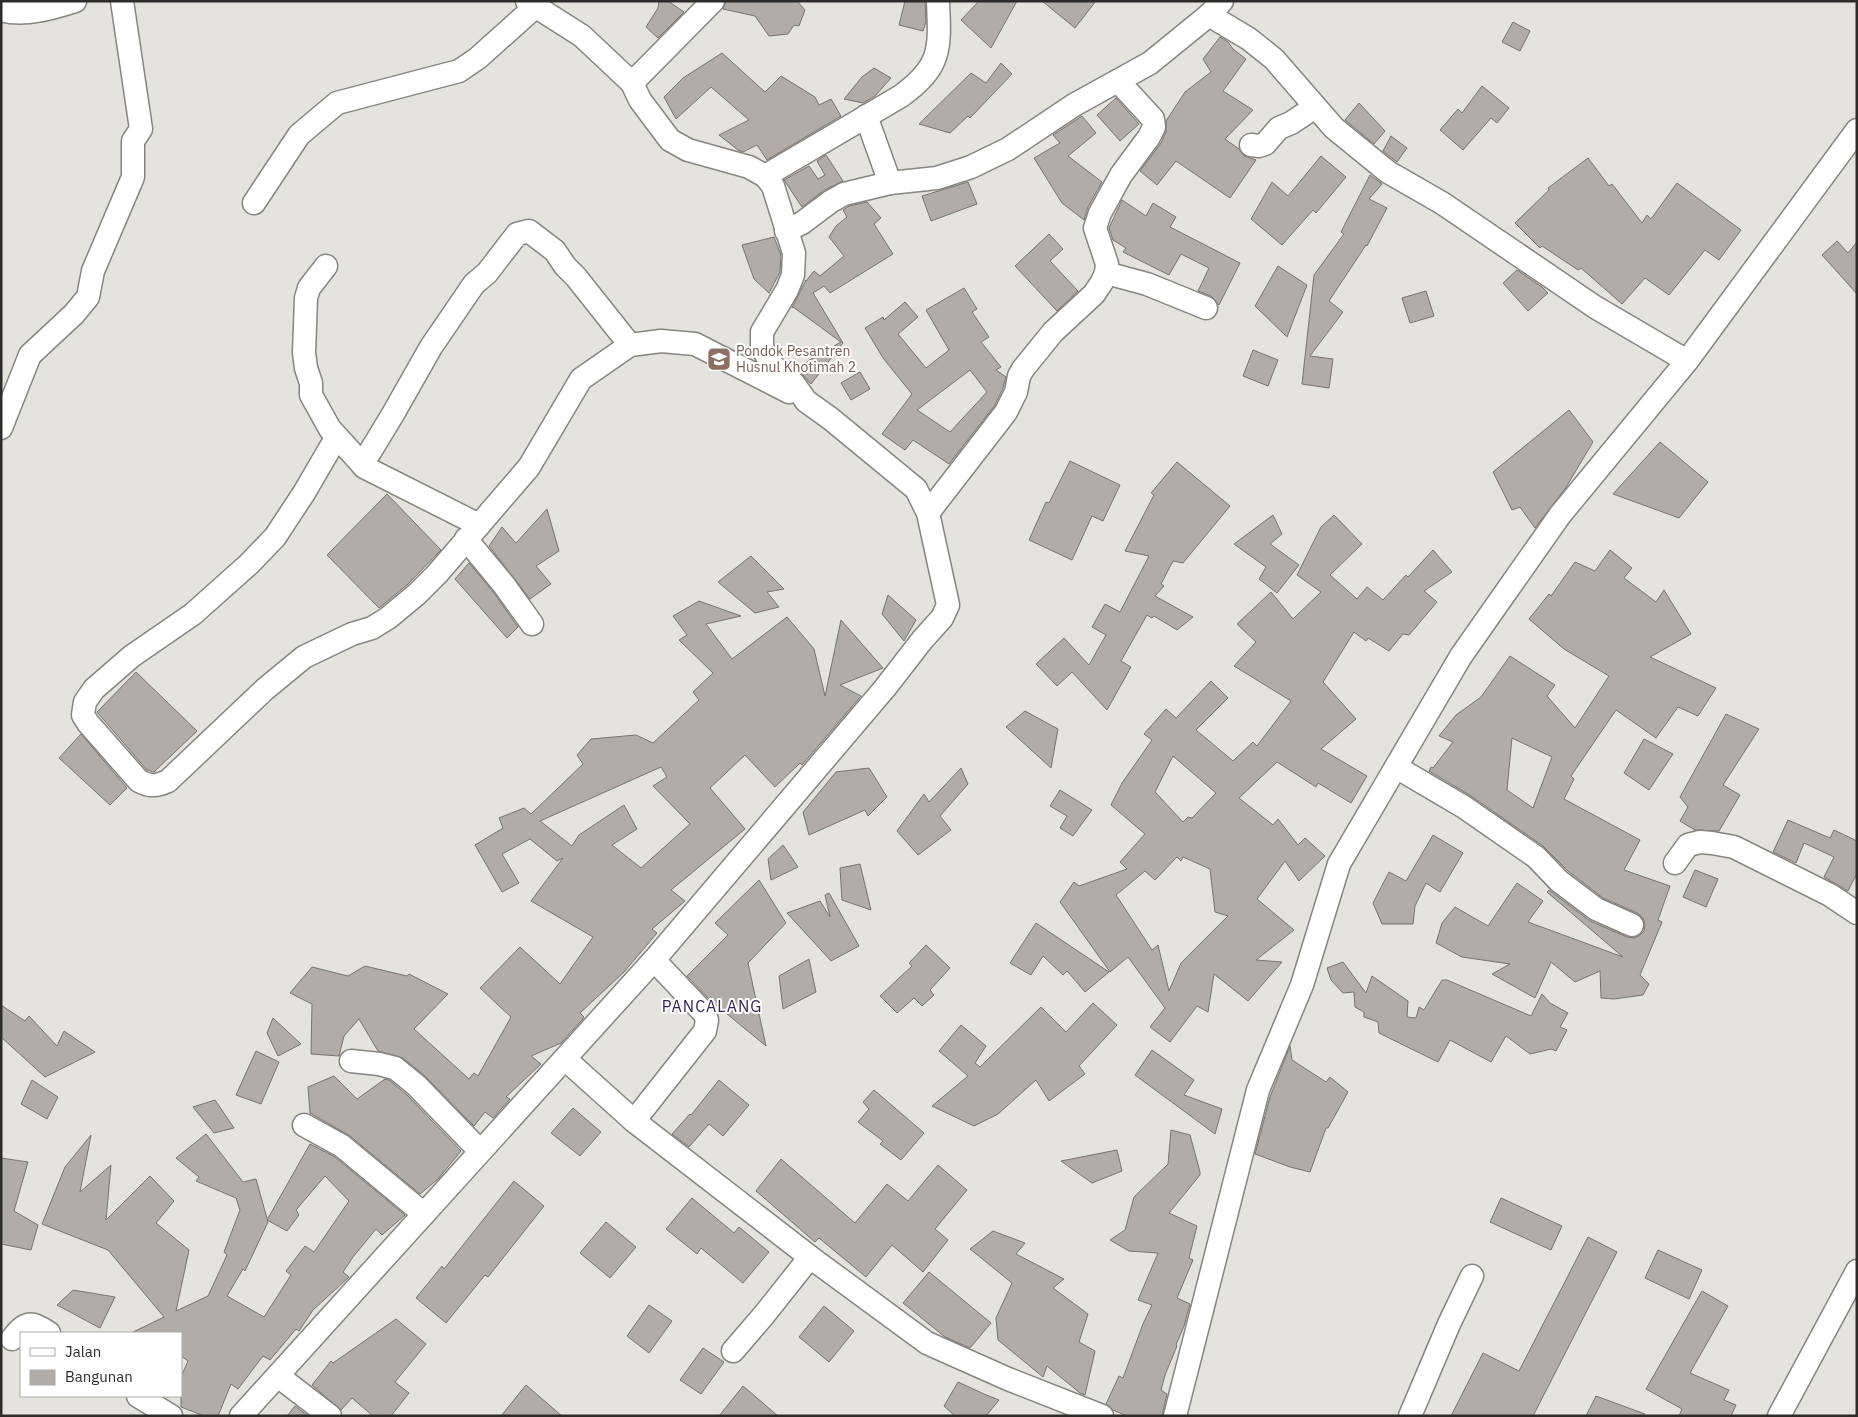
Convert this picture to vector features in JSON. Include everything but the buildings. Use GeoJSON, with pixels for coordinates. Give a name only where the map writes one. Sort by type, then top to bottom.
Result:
{"type":"FeatureCollection","features":[{"type":"Feature","properties":{"kind":"street"},"geometry":{"type":"LineString","coordinates":[[1,10],[24,12],[75,1]]}},
{"type":"Feature","properties":{"kind":"street"},"geometry":{"type":"LineString","coordinates":[[1,428],[30,355],[74,314],[88,296],[93,271],[134,177],[133,140],[140,129],[122,1]]}},
{"type":"Feature","properties":{"kind":"street"},"geometry":{"type":"LineString","coordinates":[[632,83],[713,1]]}},
{"type":"Feature","properties":{"kind":"street"},"geometry":{"type":"LineString","coordinates":[[765,176],[919,83],[934,62],[940,38],[938,1]]}},
{"type":"Feature","properties":{"kind":"street"},"geometry":{"type":"LineString","coordinates":[[254,204],[299,135],[337,103],[459,71],[478,58],[532,4],[582,36],[632,83],[640,100],[670,140],[688,150],[749,167],[765,176],[773,186],[794,254],[793,274],[787,290],[762,332],[762,348],[774,368],[794,384],[806,402]]}},
{"type":"Feature","properties":{"kind":"street"},"geometry":{"type":"LineString","coordinates":[[786,231],[802,223],[844,194],[890,183],[937,178],[971,167],[1008,149],[1074,105],[1150,63],[1215,8],[1274,60],[1334,128],[1388,172],[1442,203],[1595,307],[1688,361]]}},
{"type":"Feature","properties":{"kind":"street"},"geometry":{"type":"LineString","coordinates":[[928,513],[1006,412],[1016,392],[1019,376],[1023,369],[1053,332],[1094,294],[1106,274],[1107,264],[1095,228],[1100,213],[1121,175],[1154,126],[1152,119],[1118,81]]}},
{"type":"Feature","properties":{"kind":"street"},"geometry":{"type":"LineString","coordinates":[[1252,145],[1259,146],[1265,144],[1279,128],[1291,123],[1316,107]]}},
{"type":"Feature","properties":{"kind":"street"},"geometry":{"type":"LineString","coordinates":[[866,116],[890,183]]}},
{"type":"Feature","properties":{"kind":"street"},"geometry":{"type":"LineString","coordinates":[[1175,1416],[1258,1090],[1302,985],[1339,864],[1461,656],[1560,515],[1688,361],[1857,130]]}},
{"type":"Feature","properties":{"kind":"street"},"geometry":{"type":"LineString","coordinates":[[361,463],[370,452],[393,414],[431,346],[469,292],[492,267],[517,234],[528,231],[555,251],[630,346]]}},
{"type":"Feature","properties":{"kind":"street"},"geometry":{"type":"LineString","coordinates":[[326,266],[309,288],[306,298],[304,352],[311,395],[319,411],[336,438],[364,467],[473,532],[504,585],[532,624]]}},
{"type":"Feature","properties":{"kind":"street"},"geometry":{"type":"LineString","coordinates":[[1106,274],[1147,284],[1206,308]]}},
{"type":"Feature","properties":{"kind":"street"},"geometry":{"type":"LineString","coordinates":[[241,1416],[654,960],[879,696],[923,639],[942,618],[948,605],[928,513],[916,488],[831,418],[806,402],[694,344],[661,341],[630,346],[581,379],[529,467],[437,574],[388,618],[372,628],[352,634],[304,657],[264,690],[168,781],[158,785],[147,786],[139,782],[88,723],[83,715],[86,702],[94,689],[132,656],[193,614],[268,544],[304,493],[336,438]]}},
{"type":"Feature","properties":{"kind":"street"},"geometry":{"type":"LineString","coordinates":[[1396,767],[1464,806],[1536,857],[1560,881],[1596,909],[1632,925]]}},
{"type":"Feature","properties":{"kind":"street"},"geometry":{"type":"LineString","coordinates":[[1675,862],[1688,845],[1700,842],[1734,847],[1830,895],[1857,913]]}},
{"type":"Feature","properties":{"kind":"street"},"geometry":{"type":"LineString","coordinates":[[634,1121],[705,1031],[707,1020],[704,1013],[654,960]]}},
{"type":"Feature","properties":{"kind":"street"},"geometry":{"type":"LineString","coordinates":[[565,1059],[634,1121],[810,1257],[928,1342],[1065,1409],[1102,1416]]}},
{"type":"Feature","properties":{"kind":"street"},"geometry":{"type":"LineString","coordinates":[[351,1061],[395,1068],[416,1085],[480,1151]]}},
{"type":"Feature","properties":{"kind":"street"},"geometry":{"type":"LineString","coordinates":[[304,1125],[342,1146],[424,1214]]}},
{"type":"Feature","properties":{"kind":"street"},"geometry":{"type":"LineString","coordinates":[[733,1351],[810,1257]]}},
{"type":"Feature","properties":{"kind":"street"},"geometry":{"type":"LineString","coordinates":[[1779,1416],[1857,1271]]}},
{"type":"Feature","properties":{"kind":"street"},"geometry":{"type":"LineString","coordinates":[[1410,1416],[1449,1324],[1472,1276]]}},
{"type":"Feature","properties":{"kind":"street"},"geometry":{"type":"LineString","coordinates":[[12,1339],[20,1329],[28,1324],[34,1324],[46,1332]]}},
{"type":"Feature","properties":{"kind":"street"},"geometry":{"type":"LineString","coordinates":[[278,1376],[330,1416]]}},
{"type":"Feature","properties":{"kind":"street"},"geometry":{"type":"LineString","coordinates":[[140,1397],[171,1416]]}},
{"type":"Feature","properties":{"kind":"place","name":"Pondok Pesantren Husnul Khotimah 2"},"geometry":{"type":"Point","coordinates":[719,359]}},
{"type":"Feature","properties":{"kind":"district","name":"PANCALANG"},"geometry":{"type":"Point","coordinates":[712,1006]}}]}
